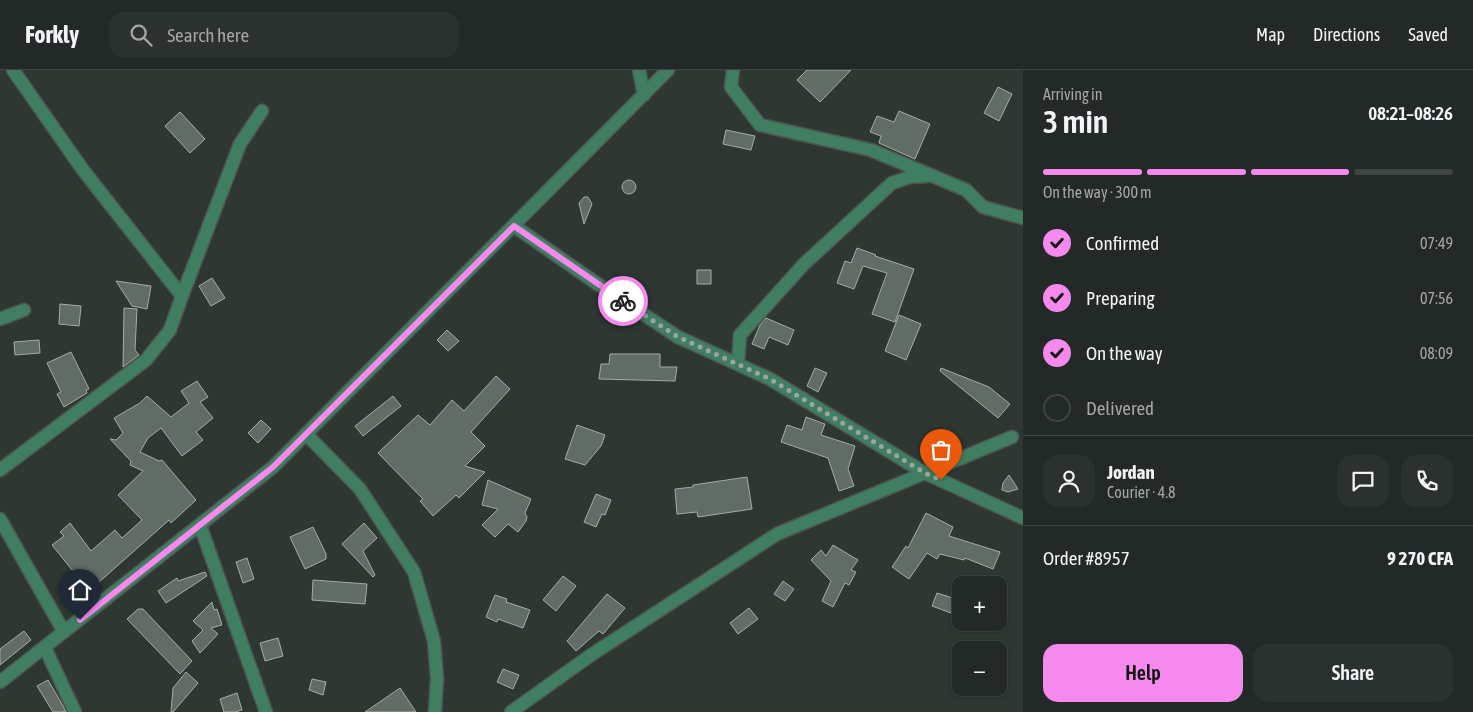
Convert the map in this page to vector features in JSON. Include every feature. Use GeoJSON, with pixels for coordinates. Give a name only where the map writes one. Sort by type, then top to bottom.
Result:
{"type":"FeatureCollection","features":[{"type":"Feature","properties":{"kind":"street"},"geometry":{"type":"LineString","coordinates":[[13,70],[83,170],[182,296]]}},
{"type":"Feature","properties":{"kind":"street"},"geometry":{"type":"LineString","coordinates":[[639,70],[644,95]]}},
{"type":"Feature","properties":{"kind":"street"},"geometry":{"type":"LineString","coordinates":[[0,682],[273,467],[668,70]]}},
{"type":"Feature","properties":{"kind":"street"},"geometry":{"type":"LineString","coordinates":[[733,70],[730,87],[760,125],[871,150],[966,190],[983,207],[1023,218]]}},
{"type":"Feature","properties":{"kind":"street"},"geometry":{"type":"LineString","coordinates":[[0,470],[146,360],[170,330],[240,144],[262,111]]}},
{"type":"Feature","properties":{"kind":"street"},"geometry":{"type":"LineString","coordinates":[[738,364],[740,335],[804,264],[892,183],[910,177],[932,176]]}},
{"type":"Feature","properties":{"kind":"street"},"geometry":{"type":"LineString","coordinates":[[514,226],[678,337],[770,379],[925,473],[1023,518]]}},
{"type":"Feature","properties":{"kind":"street"},"geometry":{"type":"LineString","coordinates":[[0,320],[24,310]]}},
{"type":"Feature","properties":{"kind":"street"},"geometry":{"type":"LineString","coordinates":[[306,434],[360,489],[414,572],[434,641],[437,678],[435,712]]}},
{"type":"Feature","properties":{"kind":"street"},"geometry":{"type":"LineString","coordinates":[[511,712],[592,655],[777,534],[1012,437]]}},
{"type":"Feature","properties":{"kind":"street"},"geometry":{"type":"LineString","coordinates":[[0,519],[64,632]]}},
{"type":"Feature","properties":{"kind":"street"},"geometry":{"type":"LineString","coordinates":[[200,525],[266,712]]}},
{"type":"Feature","properties":{"kind":"street"},"geometry":{"type":"LineString","coordinates":[[45,648],[75,712]]}},
{"type":"Feature","properties":{"kind":"building"},"geometry":{"type":"Polygon","coordinates":[[[807,70],[851,70],[820,102],[797,80],[807,70]]]}},
{"type":"Feature","properties":{"kind":"building"},"geometry":{"type":"Polygon","coordinates":[[[998,87],[1012,94],[999,121],[984,113],[998,87]]]}},
{"type":"Feature","properties":{"kind":"building"},"geometry":{"type":"Polygon","coordinates":[[[899,111],[930,124],[915,159],[879,143],[881,136],[870,132],[877,116],[894,122],[899,111]]]}},
{"type":"Feature","properties":{"kind":"building"},"geometry":{"type":"Polygon","coordinates":[[[180,112],[205,139],[190,153],[165,126],[180,112]]]}},
{"type":"Feature","properties":{"kind":"building"},"geometry":{"type":"Polygon","coordinates":[[[726,130],[755,136],[751,150],[723,144],[726,130]]]}},
{"type":"Feature","properties":{"kind":"building"},"geometry":{"type":"Polygon","coordinates":[[[626,180],[632,180],[636,187],[632,194],[626,194],[622,190],[622,184],[626,180]]]}},
{"type":"Feature","properties":{"kind":"building"},"geometry":{"type":"Polygon","coordinates":[[[584,197],[588,197],[592,204],[584,224],[579,203],[584,197]]]}},
{"type":"Feature","properties":{"kind":"building"},"geometry":{"type":"Polygon","coordinates":[[[857,248],[914,269],[895,322],[872,314],[887,273],[863,266],[854,289],[837,283],[845,261],[851,263],[857,248]]]}},
{"type":"Feature","properties":{"kind":"building"},"geometry":{"type":"Polygon","coordinates":[[[697,270],[711,270],[711,284],[697,284],[697,270]]]}},
{"type":"Feature","properties":{"kind":"building"},"geometry":{"type":"Polygon","coordinates":[[[212,278],[225,298],[211,306],[199,286],[212,278]]]}},
{"type":"Feature","properties":{"kind":"building"},"geometry":{"type":"Polygon","coordinates":[[[116,281],[151,286],[147,309],[132,306],[116,281]]]}},
{"type":"Feature","properties":{"kind":"building"},"geometry":{"type":"Polygon","coordinates":[[[60,304],[81,306],[79,326],[59,324],[60,304]]]}},
{"type":"Feature","properties":{"kind":"building"},"geometry":{"type":"Polygon","coordinates":[[[124,308],[137,309],[135,350],[139,355],[123,367],[124,308]]]}},
{"type":"Feature","properties":{"kind":"building"},"geometry":{"type":"Polygon","coordinates":[[[899,315],[921,324],[906,360],[885,351],[899,315]]]}},
{"type":"Feature","properties":{"kind":"building"},"geometry":{"type":"Polygon","coordinates":[[[766,318],[794,330],[788,345],[769,337],[764,349],[752,344],[760,325],[766,318]]]}},
{"type":"Feature","properties":{"kind":"building"},"geometry":{"type":"Polygon","coordinates":[[[447,330],[459,341],[448,351],[437,340],[447,330]]]}},
{"type":"Feature","properties":{"kind":"building"},"geometry":{"type":"Polygon","coordinates":[[[39,340],[40,353],[15,355],[14,342],[39,340]]]}},
{"type":"Feature","properties":{"kind":"building"},"geometry":{"type":"Polygon","coordinates":[[[71,352],[89,389],[86,390],[87,393],[64,407],[57,394],[61,392],[47,363],[71,352]]]}},
{"type":"Feature","properties":{"kind":"building"},"geometry":{"type":"Polygon","coordinates":[[[610,354],[660,354],[660,367],[677,367],[675,381],[599,379],[601,364],[609,364],[610,354]]]}},
{"type":"Feature","properties":{"kind":"building"},"geometry":{"type":"Polygon","coordinates":[[[815,368],[827,373],[818,392],[807,386],[815,368]]]}},
{"type":"Feature","properties":{"kind":"building"},"geometry":{"type":"Polygon","coordinates":[[[941,368],[989,387],[1010,404],[998,418],[940,371],[941,368]]]}},
{"type":"Feature","properties":{"kind":"building"},"geometry":{"type":"Polygon","coordinates":[[[496,376],[510,389],[471,432],[485,446],[465,466],[485,472],[459,498],[456,495],[433,516],[420,501],[423,499],[378,453],[418,415],[430,425],[452,400],[464,411],[496,376]]]}},
{"type":"Feature","properties":{"kind":"building"},"geometry":{"type":"Polygon","coordinates":[[[197,381],[208,397],[200,402],[213,418],[196,432],[203,440],[182,456],[161,428],[148,438],[140,452],[159,461],[162,460],[196,500],[171,523],[169,520],[89,591],[52,545],[64,536],[60,532],[70,523],[91,551],[115,530],[122,538],[142,520],[118,495],[143,471],[130,465],[131,461],[110,439],[116,440],[123,433],[114,418],[140,403],[147,396],[171,417],[189,403],[181,391],[197,381]]]}},
{"type":"Feature","properties":{"kind":"building"},"geometry":{"type":"Polygon","coordinates":[[[393,396],[401,406],[363,436],[355,426],[393,396]]]}},
{"type":"Feature","properties":{"kind":"building"},"geometry":{"type":"Polygon","coordinates":[[[806,417],[825,424],[821,435],[855,446],[848,469],[854,486],[839,491],[828,458],[781,442],[787,425],[802,430],[806,417]]]}},
{"type":"Feature","properties":{"kind":"building"},"geometry":{"type":"Polygon","coordinates":[[[261,420],[271,429],[258,443],[248,433],[261,420]]]}},
{"type":"Feature","properties":{"kind":"building"},"geometry":{"type":"Polygon","coordinates":[[[577,425],[605,435],[601,446],[585,465],[565,459],[577,425]]]}},
{"type":"Feature","properties":{"kind":"building"},"geometry":{"type":"Polygon","coordinates":[[[1009,475],[1018,489],[1008,492],[1002,490],[1003,483],[1009,475]]]}},
{"type":"Feature","properties":{"kind":"building"},"geometry":{"type":"Polygon","coordinates":[[[747,477],[752,509],[698,517],[697,512],[677,514],[675,489],[747,477]]]}},
{"type":"Feature","properties":{"kind":"building"},"geometry":{"type":"Polygon","coordinates":[[[488,480],[531,499],[525,513],[526,521],[518,532],[508,524],[495,537],[482,525],[498,509],[482,505],[488,480]]]}},
{"type":"Feature","properties":{"kind":"building"},"geometry":{"type":"Polygon","coordinates":[[[596,494],[611,500],[605,515],[602,514],[596,527],[584,522],[596,494]]]}},
{"type":"Feature","properties":{"kind":"building"},"geometry":{"type":"Polygon","coordinates":[[[926,513],[953,527],[949,536],[1000,552],[993,569],[965,558],[964,560],[940,554],[937,559],[927,553],[909,579],[892,567],[906,546],[908,548],[926,513]]]}},
{"type":"Feature","properties":{"kind":"building"},"geometry":{"type":"Polygon","coordinates":[[[364,523],[377,538],[363,551],[375,575],[373,577],[342,544],[364,523]]]}},
{"type":"Feature","properties":{"kind":"building"},"geometry":{"type":"Polygon","coordinates":[[[313,527],[326,554],[326,559],[305,569],[290,537],[313,527]]]}},
{"type":"Feature","properties":{"kind":"building"},"geometry":{"type":"Polygon","coordinates":[[[833,545],[858,560],[851,570],[856,572],[849,585],[845,583],[833,607],[822,601],[831,581],[811,560],[821,550],[826,556],[833,545]]]}},
{"type":"Feature","properties":{"kind":"building"},"geometry":{"type":"Polygon","coordinates":[[[247,558],[254,579],[243,583],[236,562],[247,558]]]}},
{"type":"Feature","properties":{"kind":"building"},"geometry":{"type":"Polygon","coordinates":[[[205,572],[207,576],[166,603],[158,591],[177,578],[178,581],[205,572]]]}},
{"type":"Feature","properties":{"kind":"building"},"geometry":{"type":"Polygon","coordinates":[[[563,576],[576,586],[556,611],[543,600],[563,576]]]}},
{"type":"Feature","properties":{"kind":"building"},"geometry":{"type":"Polygon","coordinates":[[[313,580],[367,584],[365,604],[312,600],[313,580]]]}},
{"type":"Feature","properties":{"kind":"building"},"geometry":{"type":"Polygon","coordinates":[[[783,581],[794,589],[785,601],[774,594],[783,581]]]}},
{"type":"Feature","properties":{"kind":"building"},"geometry":{"type":"Polygon","coordinates":[[[937,593],[952,598],[951,613],[932,606],[937,593]]]}},
{"type":"Feature","properties":{"kind":"building"},"geometry":{"type":"Polygon","coordinates":[[[607,594],[625,608],[603,634],[599,631],[576,651],[567,641],[607,594]]]}},
{"type":"Feature","properties":{"kind":"building"},"geometry":{"type":"Polygon","coordinates":[[[495,595],[507,599],[506,602],[530,610],[523,628],[498,619],[497,622],[486,617],[495,595]]]}},
{"type":"Feature","properties":{"kind":"building"},"geometry":{"type":"Polygon","coordinates":[[[212,602],[214,610],[217,609],[222,625],[211,628],[218,634],[200,653],[192,641],[203,630],[193,621],[212,602]]]}},
{"type":"Feature","properties":{"kind":"building"},"geometry":{"type":"Polygon","coordinates":[[[749,608],[758,619],[738,634],[730,623],[749,608]]]}},
{"type":"Feature","properties":{"kind":"building"},"geometry":{"type":"Polygon","coordinates":[[[138,609],[143,609],[192,661],[180,674],[127,619],[138,609]]]}},
{"type":"Feature","properties":{"kind":"building"},"geometry":{"type":"Polygon","coordinates":[[[24,631],[31,640],[0,665],[0,649],[24,631]]]}},
{"type":"Feature","properties":{"kind":"building"},"geometry":{"type":"Polygon","coordinates":[[[278,638],[283,656],[265,661],[260,643],[278,638]]]}},
{"type":"Feature","properties":{"kind":"building"},"geometry":{"type":"Polygon","coordinates":[[[503,669],[519,675],[513,689],[497,682],[503,669]]]}},
{"type":"Feature","properties":{"kind":"building"},"geometry":{"type":"Polygon","coordinates":[[[186,672],[198,683],[171,712],[173,688],[186,672]]]}},
{"type":"Feature","properties":{"kind":"building"},"geometry":{"type":"Polygon","coordinates":[[[312,679],[326,682],[323,695],[309,690],[312,679]]]}},
{"type":"Feature","properties":{"kind":"building"},"geometry":{"type":"Polygon","coordinates":[[[48,680],[66,712],[53,712],[37,686],[48,680]]]}},
{"type":"Feature","properties":{"kind":"building"},"geometry":{"type":"Polygon","coordinates":[[[400,688],[416,712],[365,712],[400,688]]]}},
{"type":"Feature","properties":{"kind":"building"},"geometry":{"type":"Polygon","coordinates":[[[237,693],[242,710],[224,712],[220,699],[237,693]]]}},
{"type":"Feature","properties":{"kind":"way so far"},"geometry":{"type":"LineString","coordinates":[[623,301],[678,337],[770,379],[925,473],[941,480]]}},
{"type":"Feature","properties":{"kind":"route"},"geometry":{"type":"LineString","coordinates":[[80,620],[273,467],[514,226],[623,301]]}}]}
